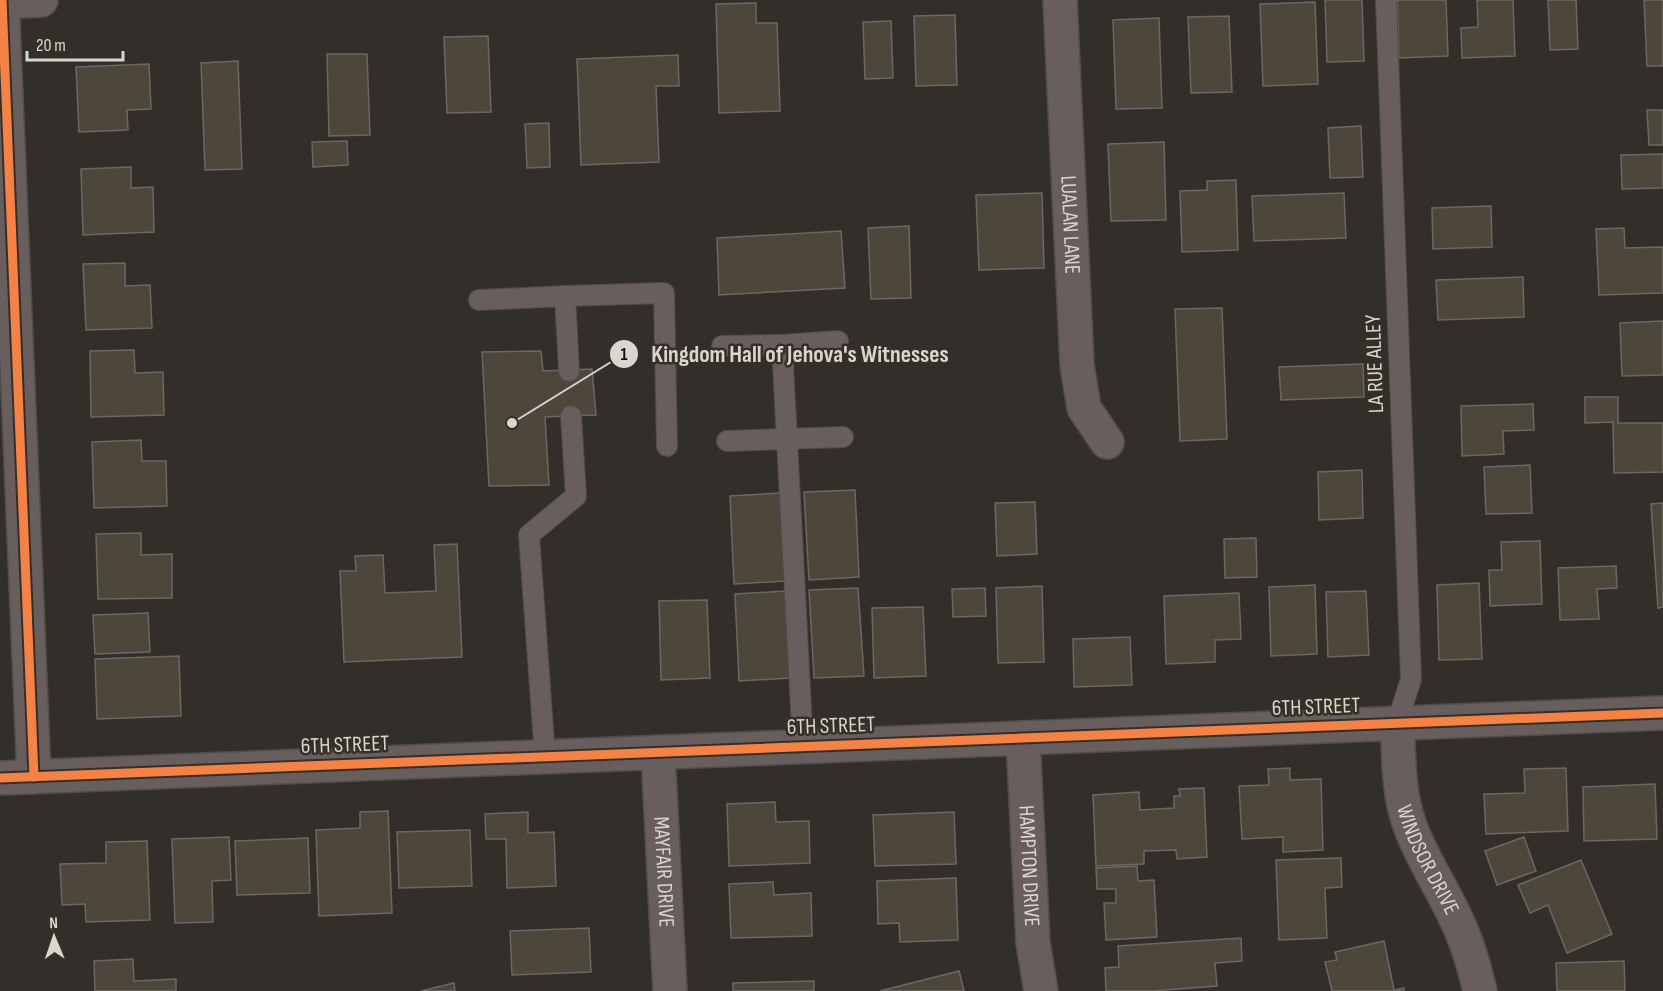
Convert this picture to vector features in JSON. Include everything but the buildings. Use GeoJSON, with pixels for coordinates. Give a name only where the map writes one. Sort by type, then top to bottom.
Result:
{"type":"FeatureCollection","features":[{"type":"Feature","properties":{"kind":"street"},"geometry":{"type":"LineString","coordinates":[[34,777],[2,1],[41,0]]}},
{"type":"Feature","properties":{"kind":"street","name":"LUALAN LANE"},"geometry":{"type":"LineString","coordinates":[[1060,0],[1077,365],[1084,408],[1107,442]]}},
{"type":"Feature","properties":{"kind":"street","name":"6TH STREET"},"geometry":{"type":"LineString","coordinates":[[0,778],[1663,713]]}},
{"type":"Feature","properties":{"kind":"street","name":"WINDSOR DRIVE"},"geometry":{"type":"LineString","coordinates":[[1398,723],[1400,770],[1408,822],[1461,928],[1475,968],[1480,991]]}},
{"type":"Feature","properties":{"kind":"street","name":"HAMPTON DRIVE"},"geometry":{"type":"LineString","coordinates":[[1023,738],[1033,943],[1041,991]]}},
{"type":"Feature","properties":{"kind":"street","name":"MAYFAIR DRIVE"},"geometry":{"type":"LineString","coordinates":[[658,753],[670,991]]}},
{"type":"Feature","properties":{"kind":"lane","name":"LA RUE ALLEY"},"geometry":{"type":"LineString","coordinates":[[1386,0],[1411,679],[1398,723]]}},
{"type":"Feature","properties":{"kind":"lane"},"geometry":{"type":"LineString","coordinates":[[479,300],[664,293],[667,446]]}},
{"type":"Feature","properties":{"kind":"lane"},"geometry":{"type":"LineString","coordinates":[[566,296],[569,370]]}},
{"type":"Feature","properties":{"kind":"lane"},"geometry":{"type":"LineString","coordinates":[[722,346],[838,341]]}},
{"type":"Feature","properties":{"kind":"lane"},"geometry":{"type":"LineString","coordinates":[[782,345],[803,747]]}},
{"type":"Feature","properties":{"kind":"lane"},"geometry":{"type":"LineString","coordinates":[[545,757],[529,535],[576,496],[571,416]]}},
{"type":"Feature","properties":{"kind":"lane"},"geometry":{"type":"LineString","coordinates":[[727,441],[843,437]]}},
{"type":"Feature","properties":{"kind":"cycle path"},"geometry":{"type":"LineString","coordinates":[[2,0],[34,777]]}},
{"type":"Feature","properties":{"kind":"cycle path"},"geometry":{"type":"LineString","coordinates":[[0,778],[1663,713]]}},
{"type":"Feature","properties":{"kind":"place","name":"Kingdom Hall of Jehova's Witnesses"},"geometry":{"type":"Point","coordinates":[512,423]}}]}
